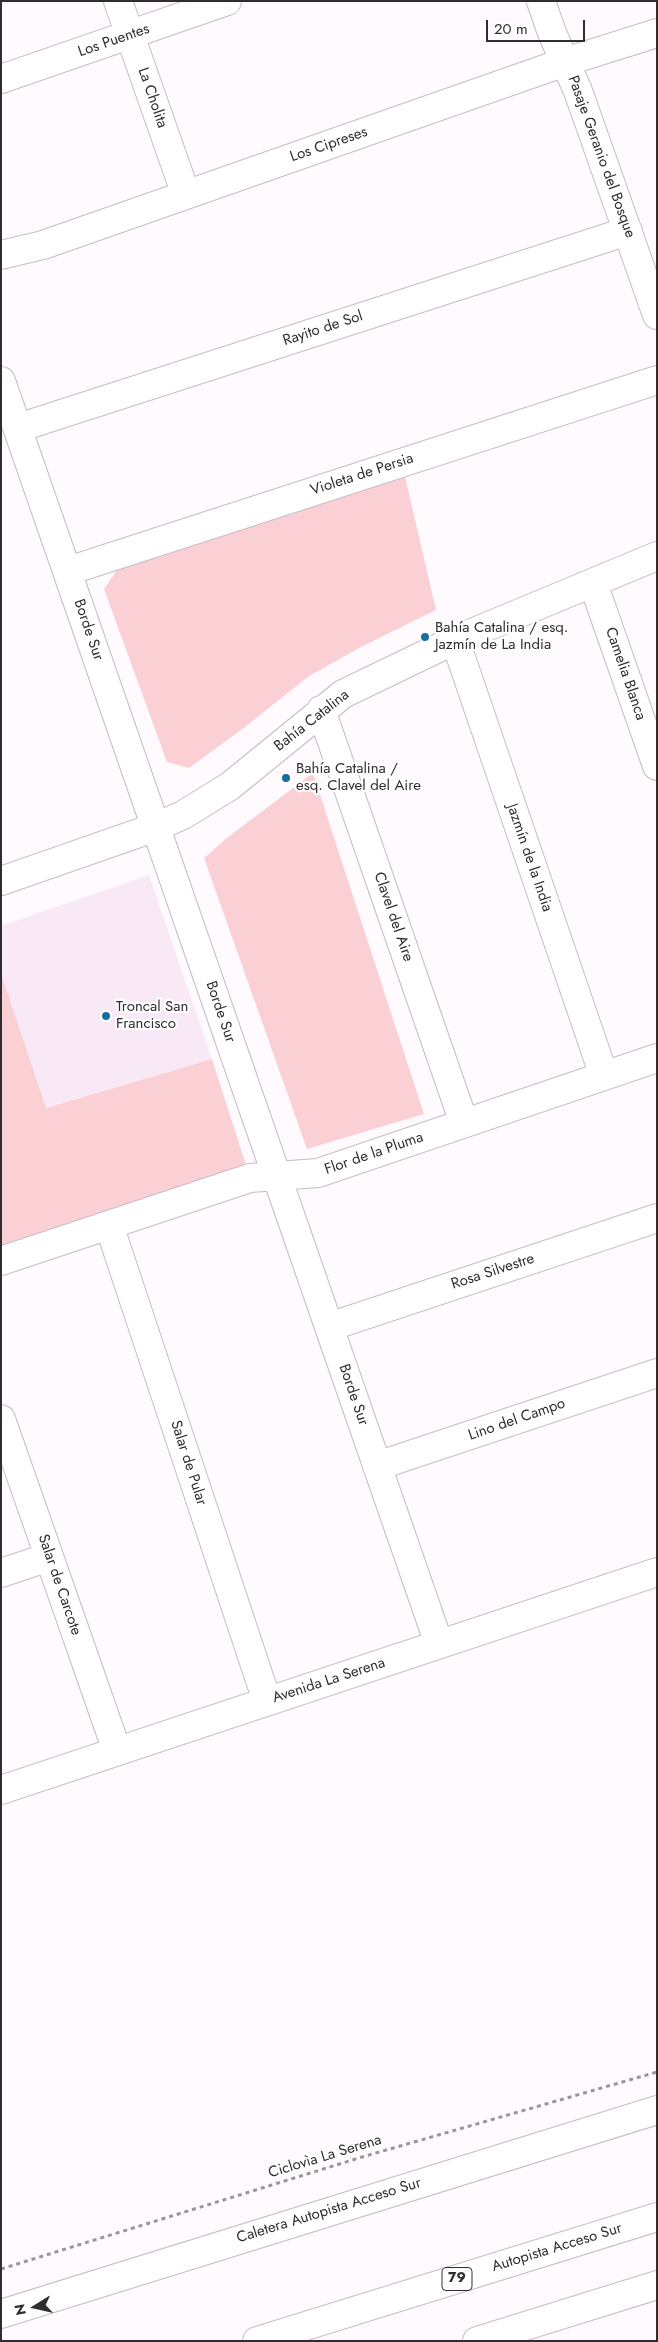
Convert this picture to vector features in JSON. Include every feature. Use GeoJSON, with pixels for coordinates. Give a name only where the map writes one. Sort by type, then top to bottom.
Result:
{"type":"FeatureCollection","features":[{"type":"Feature","properties":{"kind":"main road","name":"La Cholita"},"geometry":{"type":"LineString","coordinates":[[118,1],[186,195]]}},
{"type":"Feature","properties":{"kind":"main road","name":"Los Puentes"},"geometry":{"type":"LineString","coordinates":[[1,80],[227,1]]}},
{"type":"Feature","properties":{"kind":"main road","name":"Pasaje Geranio del Bosque"},"geometry":{"type":"LineString","coordinates":[[541,1],[578,91],[657,315]]}},
{"type":"Feature","properties":{"kind":"main road","name":"Los Cipreses"},"geometry":{"type":"LineString","coordinates":[[1,255],[43,245],[565,62],[657,33]]}},
{"type":"Feature","properties":{"kind":"main road","name":"Rayito de Sol"},"geometry":{"type":"LineString","coordinates":[[18,428],[628,231]]}},
{"type":"Feature","properties":{"kind":"main road","name":"Violeta de Persia"},"geometry":{"type":"LineString","coordinates":[[68,571],[657,380]]}},
{"type":"Feature","properties":{"kind":"main road","name":"Borde Sur"},"geometry":{"type":"LineString","coordinates":[[1,381],[439,1644]]}},
{"type":"Feature","properties":{"kind":"main road","name":"Bahía Catalina"},"geometry":{"type":"LineString","coordinates":[[2,880],[156,827],[183,815],[230,786],[343,694],[455,640],[657,556]]}},
{"type":"Feature","properties":{"kind":"main road","name":"Camelia Blanca"},"geometry":{"type":"LineString","coordinates":[[593,582],[657,766]]}},
{"type":"Feature","properties":{"kind":"main road","name":"Jazmín de la India"},"geometry":{"type":"LineString","coordinates":[[455,640],[604,1076]]}},
{"type":"Feature","properties":{"kind":"main road","name":"Clavel del Aire"},"geometry":{"type":"LineString","coordinates":[[321,710],[464,1124]]}},
{"type":"Feature","properties":{"kind":"main road","name":"Flor de la Pluma"},"geometry":{"type":"LineString","coordinates":[[1,1261],[250,1178],[318,1173],[657,1058]]}},
{"type":"Feature","properties":{"kind":"main road","name":"Rosa Silvestre"},"geometry":{"type":"LineString","coordinates":[[329,1326],[657,1218]]}},
{"type":"Feature","properties":{"kind":"main road","name":"Salar de Pular"},"geometry":{"type":"LineString","coordinates":[[109,1225],[267,1701]]}},
{"type":"Feature","properties":{"kind":"main road","name":"Lino del Campo"},"geometry":{"type":"LineString","coordinates":[[378,1466],[657,1373]]}},
{"type":"Feature","properties":{"kind":"main road","name":"Salar de Carcote"},"geometry":{"type":"LineString","coordinates":[[1,1419],[117,1751]]}},
{"type":"Feature","properties":{"kind":"main road"},"geometry":{"type":"LineString","coordinates":[[1,1573],[49,1556]]}},
{"type":"Feature","properties":{"kind":"main road","name":"Avenida La Serena"},"geometry":{"type":"LineString","coordinates":[[1,1790],[657,1572]]}},
{"type":"Feature","properties":{"kind":"main road","name":"Caletera Autopista Acceso Sur"},"geometry":{"type":"LineString","coordinates":[[1,2314],[657,2110]]}},
{"type":"Feature","properties":{"kind":"main road","name":"Autopista Acceso Sur"},"geometry":{"type":"LineString","coordinates":[[257,2341],[657,2217]]}},
{"type":"Feature","properties":{"kind":"main road"},"geometry":{"type":"LineString","coordinates":[[477,2341],[657,2285]]}},
{"type":"Feature","properties":{"kind":"path","name":"Ciclovìa La Serena"},"geometry":{"type":"LineString","coordinates":[[1,2269],[362,2157],[657,2072]]}},
{"type":"Feature","properties":{"kind":"shaded area"},"geometry":{"type":"Polygon","coordinates":[[[404,472],[436,610],[363,646],[309,676],[245,727],[189,768],[167,762],[104,589],[117,570],[404,472]]]}},
{"type":"Feature","properties":{"kind":"shaded area"},"geometry":{"type":"Polygon","coordinates":[[[313,773],[424,1114],[307,1149],[204,858],[228,837],[313,773]]]}},
{"type":"Feature","properties":{"kind":"shaded area","name":"Troncal San Francisco"},"geometry":{"type":"Polygon","coordinates":[[[149,875],[212,1059],[45,1108],[1,973],[1,926],[149,875]]]}},
{"type":"Feature","properties":{"kind":"shaded area"},"geometry":{"type":"Polygon","coordinates":[[[1,973],[46,1108],[212,1059],[246,1165],[1,1249],[1,973]]]}},
{"type":"Feature","properties":{"kind":"place","name":"Bahía Catalina / esq. Jazmín de La India"},"geometry":{"type":"Point","coordinates":[425,637]}},
{"type":"Feature","properties":{"kind":"place","name":"Bahía Catalina / esq. Clavel del Aire"},"geometry":{"type":"Point","coordinates":[286,778]}},
{"type":"Feature","properties":{"kind":"place","name":"Troncal San Francisco"},"geometry":{"type":"Point","coordinates":[106,1016]}}]}
